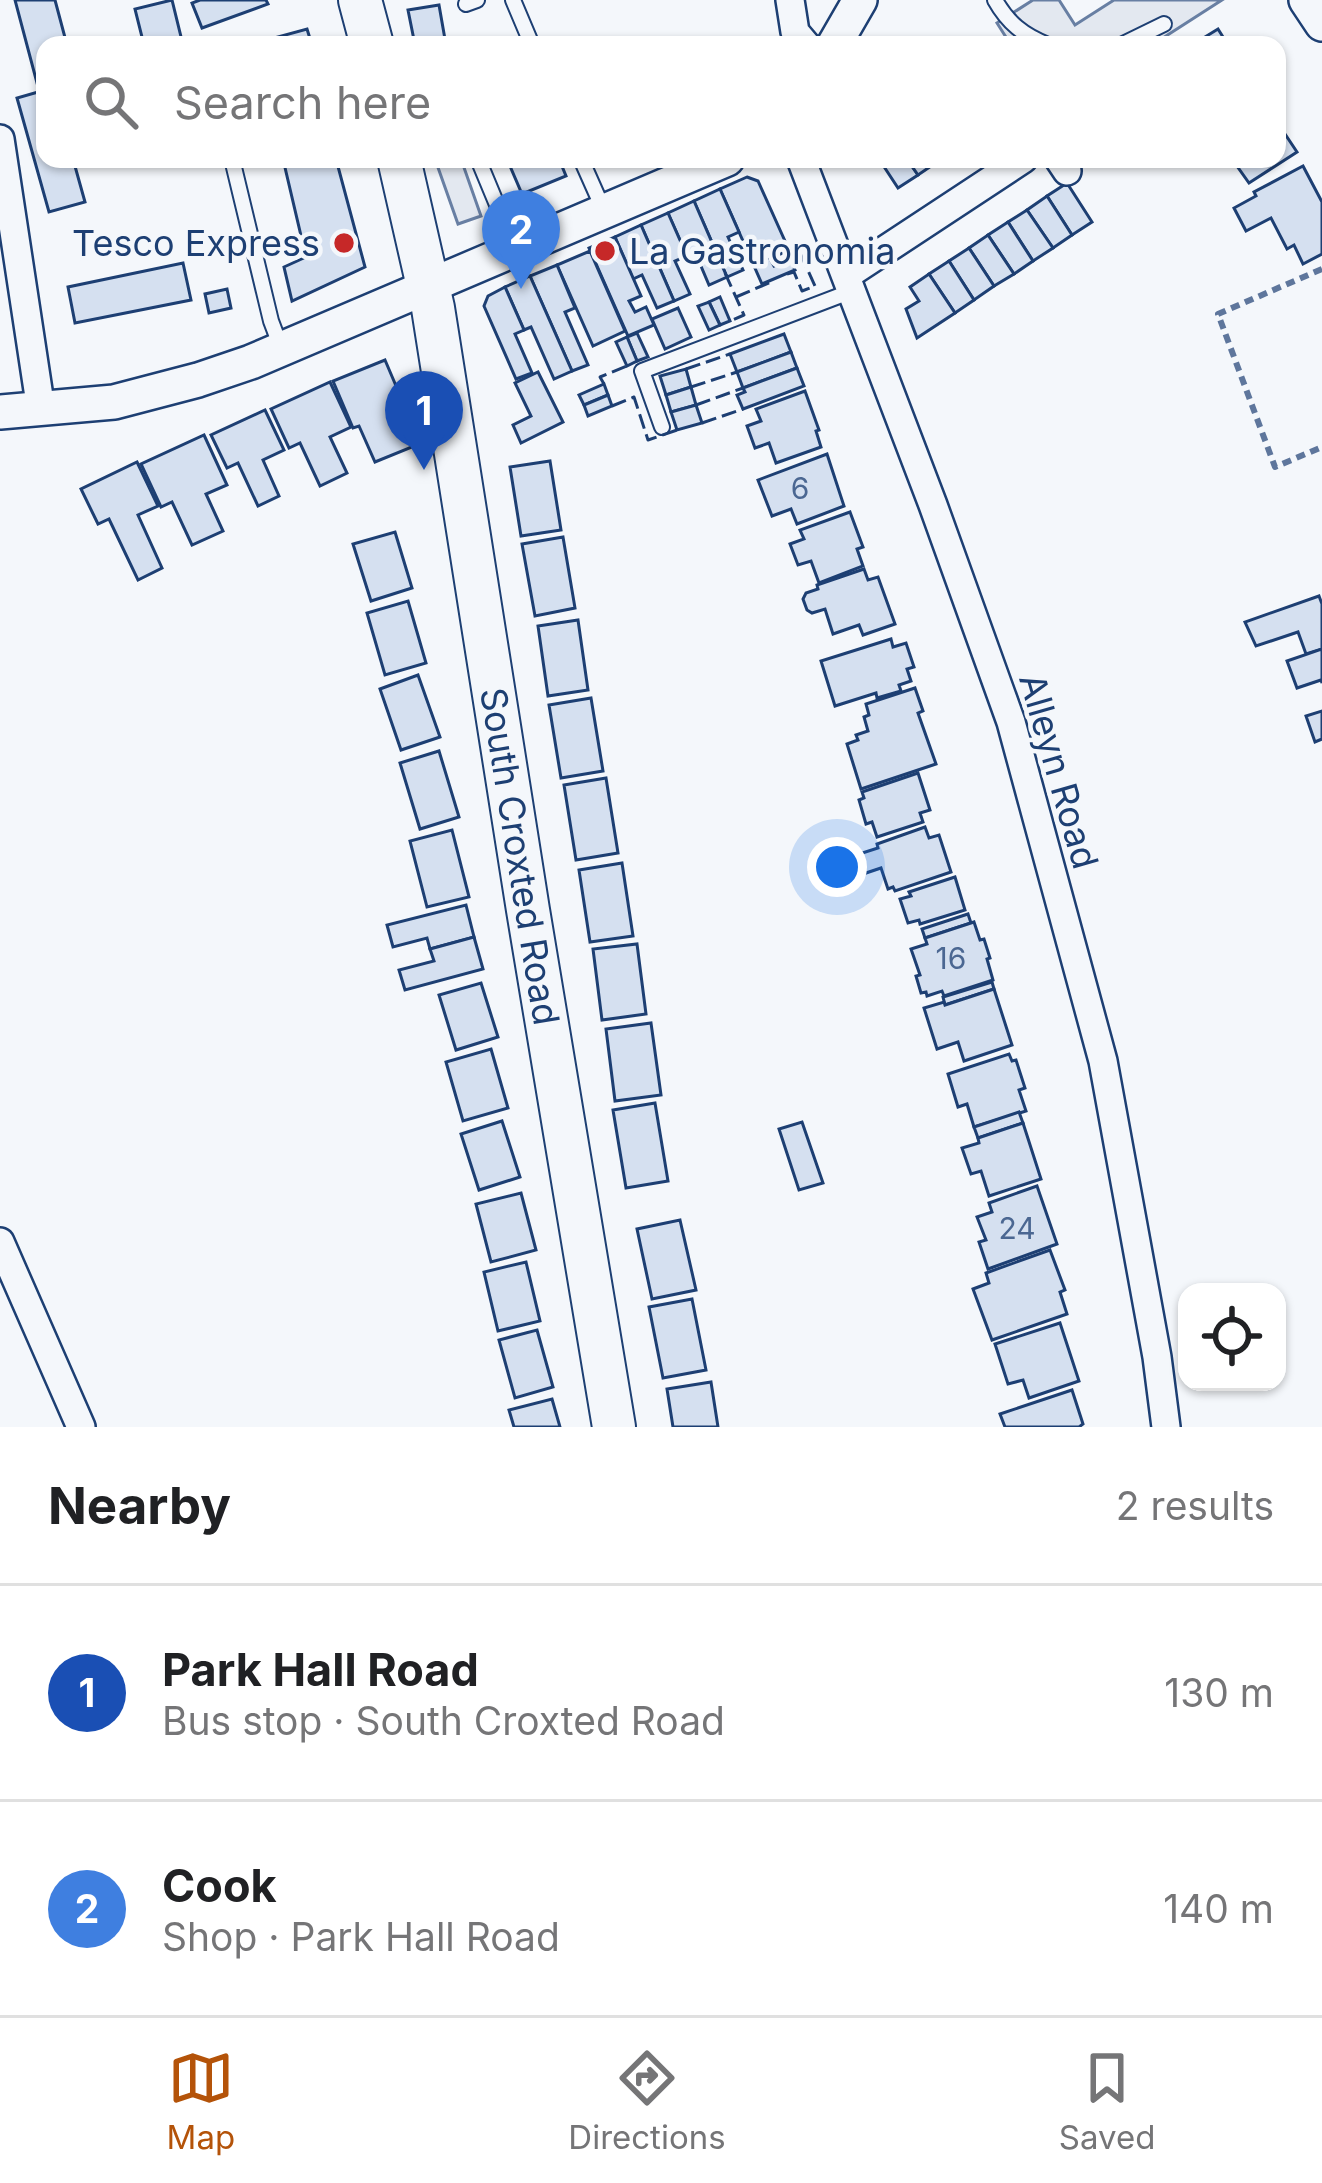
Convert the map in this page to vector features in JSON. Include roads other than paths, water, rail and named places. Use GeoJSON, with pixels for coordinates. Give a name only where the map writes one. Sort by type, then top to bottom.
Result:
{"type":"FeatureCollection","features":[{"type":"Feature","properties":{"kind":"main road"},"geometry":{"type":"LineString","coordinates":[[361,0],[369,36]]}},
{"type":"Feature","properties":{"kind":"main road","name":"South Croxted Road"},"geometry":{"type":"LineString","coordinates":[[400,168],[428,288],[614,1427]]}},
{"type":"Feature","properties":{"kind":"street"},"geometry":{"type":"LineString","coordinates":[[790,0],[798,36]]}},
{"type":"Feature","properties":{"kind":"street"},"geometry":{"type":"LineString","coordinates":[[839,36],[860,0]]}},
{"type":"Feature","properties":{"kind":"street"},"geometry":{"type":"LineString","coordinates":[[1306,0],[1322,24]]}},
{"type":"Feature","properties":{"kind":"street"},"geometry":{"type":"LineString","coordinates":[[0,140],[40,410]]}},
{"type":"Feature","properties":{"kind":"street"},"geometry":{"type":"LineString","coordinates":[[0,412],[114,402],[198,380],[282,350],[706,168]]}},
{"type":"Feature","properties":{"kind":"street","name":"Alleyn Road"},"geometry":{"type":"LineString","coordinates":[[804,168],[934,505],[1011,722],[1103,1061],[1166,1427]]}},
{"type":"Feature","properties":{"kind":"street"},"geometry":{"type":"LineString","coordinates":[[849,284],[1010,168]]}},
{"type":"Feature","properties":{"kind":"street"},"geometry":{"type":"LineString","coordinates":[[0,1242],[81,1427]]}},
{"type":"Feature","properties":{"kind":"lane"},"geometry":{"type":"LineString","coordinates":[[513,0],[528,36]]}},
{"type":"Feature","properties":{"kind":"lane"},"geometry":{"type":"LineString","coordinates":[[995,0],[1025,36]]}},
{"type":"Feature","properties":{"kind":"lane"},"geometry":{"type":"LineString","coordinates":[[1139,36],[1164,24]]}},
{"type":"Feature","properties":{"kind":"lane"},"geometry":{"type":"LineString","coordinates":[[234,168],[282,350]]}},
{"type":"Feature","properties":{"kind":"lane"},"geometry":{"type":"LineString","coordinates":[[482,168],[516,250]]}},
{"type":"Feature","properties":{"kind":"lane"},"geometry":{"type":"LineString","coordinates":[[585,168],[604,213]]}},
{"type":"Feature","properties":{"kind":"lane"},"geometry":{"type":"LineString","coordinates":[[662,428],[641,371],[849,284]]}},
{"type":"Feature","properties":{"kind":"place","name":"Tesco Express"},"geometry":{"type":"Point","coordinates":[344,243]}},
{"type":"Feature","properties":{"kind":"place","name":"La Gastronomia"},"geometry":{"type":"Point","coordinates":[605,251]}},
{"type":"Feature","properties":{"kind":"place","name":"Cook"},"geometry":{"type":"Point","coordinates":[521,289]}},
{"type":"Feature","properties":{"kind":"place","name":"Park Hall Road"},"geometry":{"type":"Point","coordinates":[424,470]}}]}
